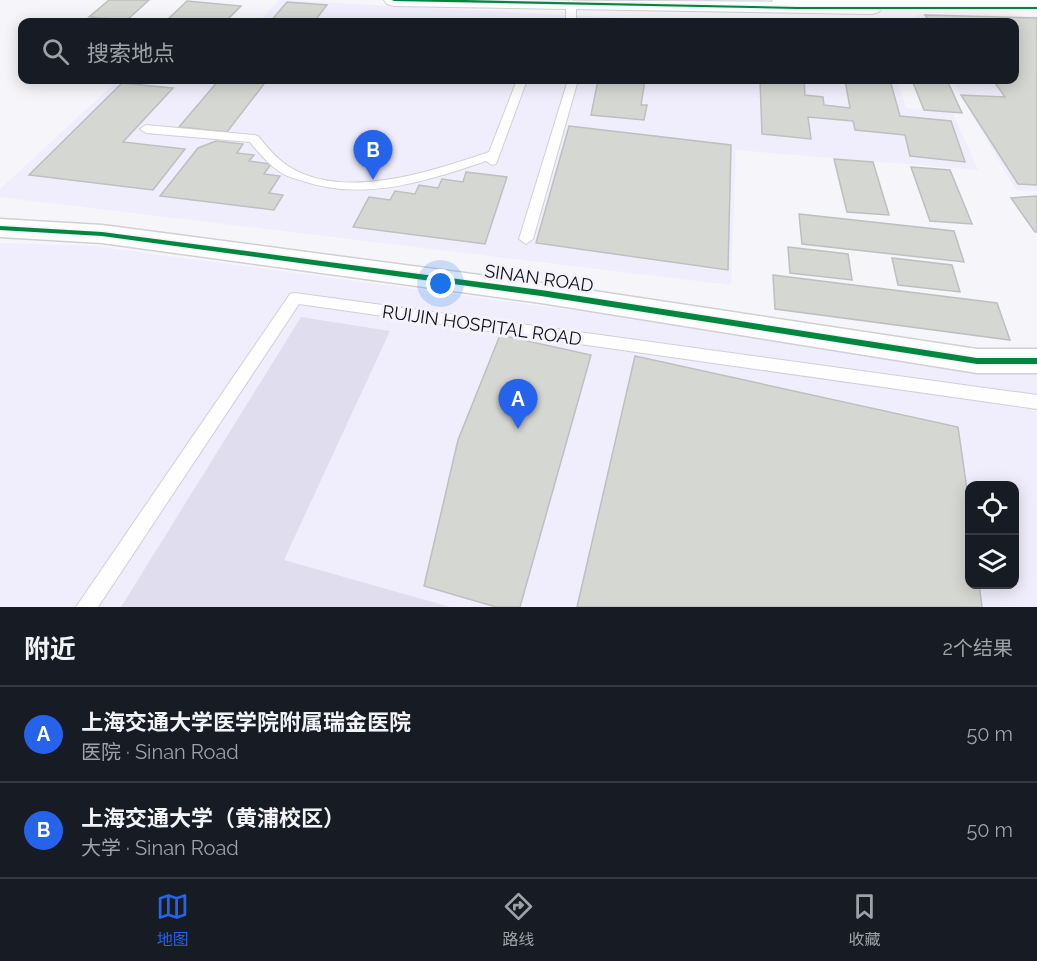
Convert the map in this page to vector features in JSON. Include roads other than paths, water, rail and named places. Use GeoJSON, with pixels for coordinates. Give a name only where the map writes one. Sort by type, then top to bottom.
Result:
{"type":"FeatureCollection","features":[{"type":"Feature","properties":{"kind":"main road"},"geometry":{"type":"LineString","coordinates":[[394,0],[570,17],[797,8],[1037,8]]}},
{"type":"Feature","properties":{"kind":"main road"},"geometry":{"type":"LineString","coordinates":[[570,17],[632,0]]}},
{"type":"Feature","properties":{"kind":"main road"},"geometry":{"type":"LineString","coordinates":[[782,0],[845,3],[1037,2]]}},
{"type":"Feature","properties":{"kind":"street","name":"SINAN ROAD"},"geometry":{"type":"LineString","coordinates":[[0,228],[102,234],[541,293],[977,361],[1037,361]]}},
{"type":"Feature","properties":{"kind":"lane"},"geometry":{"type":"LineString","coordinates":[[146,129],[254,139],[280,167],[316,182],[345,186],[372,186],[432,175],[493,158],[521,84]]}},
{"type":"Feature","properties":{"kind":"lane"},"geometry":{"type":"LineString","coordinates":[[526,239],[572,84]]}},
{"type":"Feature","properties":{"kind":"lane","name":"RUIJIN HOSPITAL ROAD"},"geometry":{"type":"LineString","coordinates":[[86,607],[295,298],[1037,402]]}},
{"type":"Feature","properties":{"kind":"place","name":"上海交通大学（黄浦校区）"},"geometry":{"type":"Point","coordinates":[373,180]}},
{"type":"Feature","properties":{"kind":"place","name":"上海交通大学医学院附属瑞金医院"},"geometry":{"type":"Point","coordinates":[518,429]}}]}
